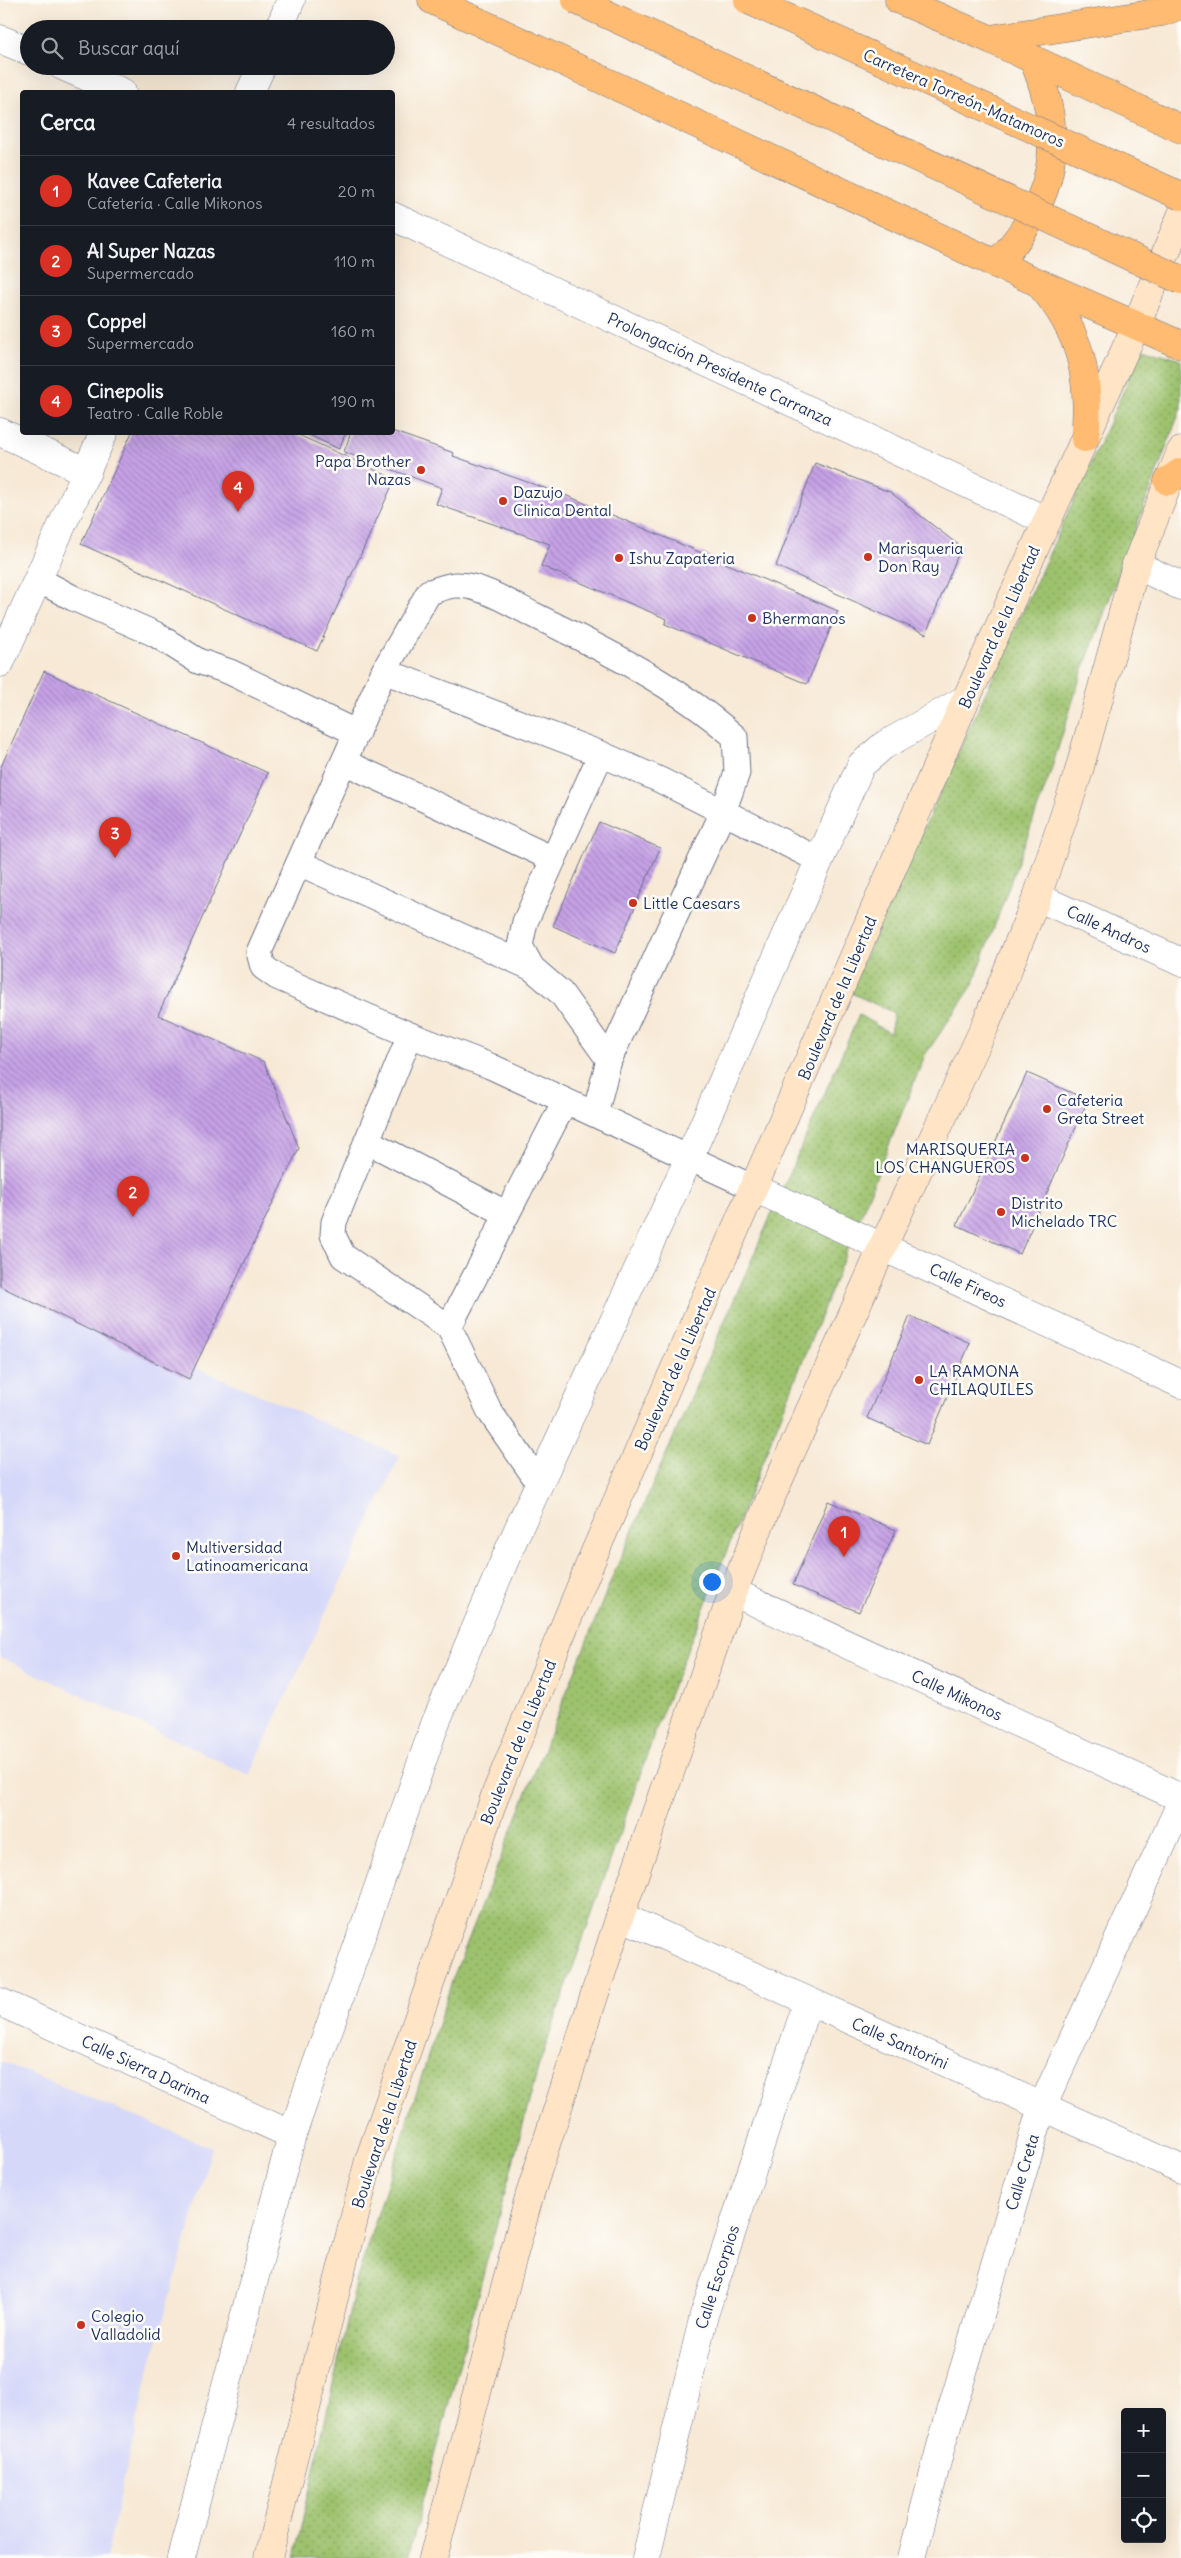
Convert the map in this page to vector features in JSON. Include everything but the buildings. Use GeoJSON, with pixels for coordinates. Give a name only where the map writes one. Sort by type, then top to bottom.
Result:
{"type":"FeatureCollection","features":[{"type":"Feature","properties":{"kind":"highway"},"geometry":{"type":"LineString","coordinates":[[432,0],[996,264],[1181,345]]}},
{"type":"Feature","properties":{"kind":"highway"},"geometry":{"type":"LineString","coordinates":[[576,0],[1181,280]]}},
{"type":"Feature","properties":{"kind":"highway","name":"Carretera Torreón-Matamoros"},"geometry":{"type":"LineString","coordinates":[[748,0],[1181,196]]}},
{"type":"Feature","properties":{"kind":"highway"},"geometry":{"type":"LineString","coordinates":[[899,0],[990,39],[1181,129]]}},
{"type":"Feature","properties":{"kind":"highway"},"geometry":{"type":"LineString","coordinates":[[990,39],[1162,12],[1181,5]]}},
{"type":"Feature","properties":{"kind":"highway"},"geometry":{"type":"LineString","coordinates":[[996,264],[1018,241],[1035,214],[1047,184],[1052,152],[1052,120],[1046,89],[1033,59]]}},
{"type":"Feature","properties":{"kind":"highway"},"geometry":{"type":"LineString","coordinates":[[1038,283],[1054,301],[1077,343],[1087,390],[1085,438]]}},
{"type":"Feature","properties":{"kind":"main road","name":"Boulevard de la Libertad"},"geometry":{"type":"LineString","coordinates":[[268,2558],[369,2160],[496,1793],[598,1545],[966,699],[1136,326],[1181,216]]}},
{"type":"Feature","properties":{"kind":"main road"},"geometry":{"type":"LineString","coordinates":[[433,2558],[529,2197],[620,1916],[733,1592],[768,1502],[883,1246],[985,1026],[1037,897],[1078,774],[1136,565],[1175,476],[1181,451]]}},
{"type":"Feature","properties":{"kind":"street"},"geometry":{"type":"LineString","coordinates":[[283,20],[291,0]]}},
{"type":"Feature","properties":{"kind":"street"},"geometry":{"type":"LineString","coordinates":[[0,38],[20,47]]}},
{"type":"Feature","properties":{"kind":"street"},"geometry":{"type":"LineString","coordinates":[[83,75],[117,90]]}},
{"type":"Feature","properties":{"kind":"street"},"geometry":{"type":"LineString","coordinates":[[251,90],[258,75]]}},
{"type":"Feature","properties":{"kind":"street","name":"Prolongación Presidente Carranza"},"geometry":{"type":"LineString","coordinates":[[395,217],[1047,522]]}},
{"type":"Feature","properties":{"kind":"street"},"geometry":{"type":"LineString","coordinates":[[0,432],[87,472]]}},
{"type":"Feature","properties":{"kind":"street"},"geometry":{"type":"LineString","coordinates":[[0,663],[103,435]]}},
{"type":"Feature","properties":{"kind":"street"},"geometry":{"type":"LineString","coordinates":[[1136,565],[1181,586]]}},
{"type":"Feature","properties":{"kind":"street"},"geometry":{"type":"LineString","coordinates":[[181,2558],[292,2135],[435,1724],[539,1483],[689,1158],[861,765],[883,746],[966,699]]}},
{"type":"Feature","properties":{"kind":"street","name":"Calle Andros"},"geometry":{"type":"LineString","coordinates":[[1037,897],[1181,962]]}},
{"type":"Feature","properties":{"kind":"street","name":"Calle Fireos"},"geometry":{"type":"LineString","coordinates":[[754,1188],[1181,1384]]}},
{"type":"Feature","properties":{"kind":"street","name":"Calle Mikonos"},"geometry":{"type":"LineString","coordinates":[[733,1592],[1181,1798]]}},
{"type":"Feature","properties":{"kind":"street","name":"Calle Creta"},"geometry":{"type":"LineString","coordinates":[[912,2558],[942,2442],[1042,2106],[1181,1803]]}},
{"type":"Feature","properties":{"kind":"street","name":"Calle Santorini"},"geometry":{"type":"LineString","coordinates":[[620,1916],[1181,2169]]}},
{"type":"Feature","properties":{"kind":"street","name":"Calle Escorpios"},"geometry":{"type":"LineString","coordinates":[[646,2558],[704,2315],[808,2001]]}},
{"type":"Feature","properties":{"kind":"street","name":"Calle Sierra Darima"},"geometry":{"type":"LineString","coordinates":[[0,2002],[292,2135]]}},
{"type":"Feature","properties":{"kind":"lane"},"geometry":{"type":"LineString","coordinates":[[39,580],[73,598],[155,634],[198,661],[230,672],[357,733]]}},
{"type":"Feature","properties":{"kind":"lane"},"geometry":{"type":"LineString","coordinates":[[595,1114],[609,1060],[723,812],[737,773],[735,737],[704,710],[657,680],[601,648],[489,592],[458,584],[429,592],[384,671],[259,952],[263,967],[277,977],[410,1035],[490,1066],[754,1188]]}},
{"type":"Feature","properties":{"kind":"lane"},"geometry":{"type":"LineString","coordinates":[[384,671],[601,754],[660,780],[819,860]]}},
{"type":"Feature","properties":{"kind":"lane"},"geometry":{"type":"LineString","coordinates":[[532,968],[520,946],[525,922],[601,754]]}},
{"type":"Feature","properties":{"kind":"lane"},"geometry":{"type":"LineString","coordinates":[[344,762],[553,859]]}},
{"type":"Feature","properties":{"kind":"lane"},"geometry":{"type":"LineString","coordinates":[[299,863],[532,968],[561,993],[609,1060]]}},
{"type":"Feature","properties":{"kind":"lane"},"geometry":{"type":"LineString","coordinates":[[410,1035],[334,1222],[336,1245],[343,1256],[449,1327],[490,1412],[539,1483]]}},
{"type":"Feature","properties":{"kind":"lane"},"geometry":{"type":"LineString","coordinates":[[449,1327],[565,1101]]}},
{"type":"Feature","properties":{"kind":"lane"},"geometry":{"type":"LineString","coordinates":[[367,1141],[507,1214]]}},
{"type":"Feature","properties":{"kind":"shaded area","name":"Multiversidad Latinoamericana"},"geometry":{"type":"Polygon","coordinates":[[[0,1286],[189,1378],[195,1367],[400,1456],[249,1775],[0,1657],[0,1286]]]}},
{"type":"Feature","properties":{"kind":"shaded area","name":"Colegio Valladolid"},"geometry":{"type":"Polygon","coordinates":[[[0,2061],[212,2148],[149,2370],[106,2558],[0,2558],[0,2061]]]}},
{"type":"Feature","properties":{"kind":"green space"},"geometry":{"type":"Polygon","coordinates":[[[1143,348],[1181,360],[1181,408],[1081,675],[1049,777],[973,985],[925,1055],[660,1718],[538,2068],[408,2558],[294,2558],[357,2278],[453,1978],[613,1575],[859,1015],[890,1033],[894,1013],[849,992],[1143,348]]]}},
{"type":"Feature","properties":{"kind":"place","name":"Papa Brother Nazas"},"geometry":{"type":"Point","coordinates":[421,470]}},
{"type":"Feature","properties":{"kind":"place","name":"Dazujo Clinica Dental"},"geometry":{"type":"Point","coordinates":[503,501]}},
{"type":"Feature","properties":{"kind":"place","name":"Cinepolis"},"geometry":{"type":"Point","coordinates":[238,512]}},
{"type":"Feature","properties":{"kind":"place","name":"Marisqueria Don Ray"},"geometry":{"type":"Point","coordinates":[868,557]}},
{"type":"Feature","properties":{"kind":"place","name":"Ishu Zapateria"},"geometry":{"type":"Point","coordinates":[619,558]}},
{"type":"Feature","properties":{"kind":"place","name":"Bhermanos"},"geometry":{"type":"Point","coordinates":[752,618]}},
{"type":"Feature","properties":{"kind":"place","name":"Coppel"},"geometry":{"type":"Point","coordinates":[115,858]}},
{"type":"Feature","properties":{"kind":"place","name":"Little Caesars"},"geometry":{"type":"Point","coordinates":[633,903]}},
{"type":"Feature","properties":{"kind":"place","name":"Cafeteria Greta Street"},"geometry":{"type":"Point","coordinates":[1047,1109]}},
{"type":"Feature","properties":{"kind":"place","name":"MARISQUERIA LOS CHANGUEROS"},"geometry":{"type":"Point","coordinates":[1025,1158]}},
{"type":"Feature","properties":{"kind":"place","name":"Distrito Michelado TRC"},"geometry":{"type":"Point","coordinates":[1001,1212]}},
{"type":"Feature","properties":{"kind":"place","name":"Al Super Nazas"},"geometry":{"type":"Point","coordinates":[133,1217]}},
{"type":"Feature","properties":{"kind":"place","name":"LA RAMONA CHILAQUILES"},"geometry":{"type":"Point","coordinates":[919,1380]}},
{"type":"Feature","properties":{"kind":"place","name":"Multiversidad Latinoamericana"},"geometry":{"type":"Point","coordinates":[176,1556]}},
{"type":"Feature","properties":{"kind":"place","name":"Kavee Cafeteria"},"geometry":{"type":"Point","coordinates":[844,1557]}},
{"type":"Feature","properties":{"kind":"place","name":"Colegio Valladolid"},"geometry":{"type":"Point","coordinates":[81,2325]}}]}
